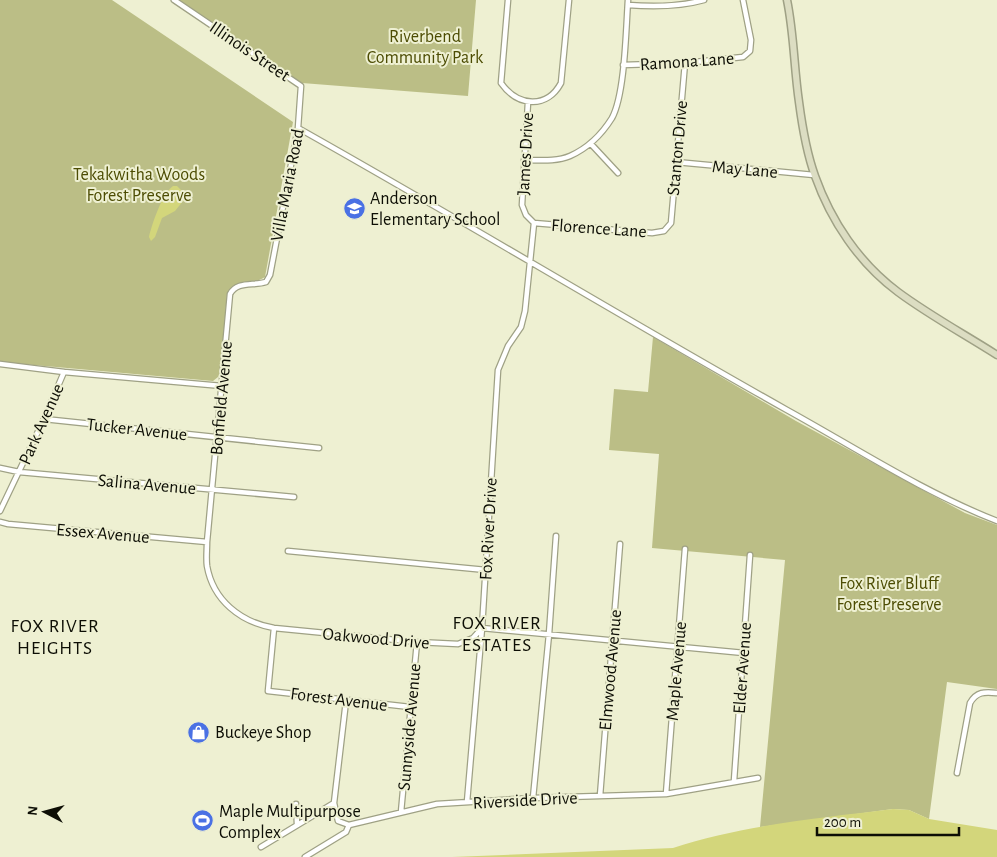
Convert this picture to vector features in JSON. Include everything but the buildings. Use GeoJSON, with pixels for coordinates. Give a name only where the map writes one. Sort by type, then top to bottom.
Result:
{"type":"FeatureCollection","features":[{"type":"Feature","properties":{"kind":"main road"},"geometry":{"type":"LineString","coordinates":[[787,0],[792,28],[799,101],[814,175],[836,220],[870,268],[897,292],[997,355]]}},
{"type":"Feature","properties":{"kind":"street","name":"Illinois Street"},"geometry":{"type":"LineString","coordinates":[[174,0],[301,86]]}},
{"type":"Feature","properties":{"kind":"street"},"geometry":{"type":"LineString","coordinates":[[508,0],[501,83],[506,91],[514,97],[528,102],[548,100],[562,83],[569,0]]}},
{"type":"Feature","properties":{"kind":"street"},"geometry":{"type":"LineString","coordinates":[[524,160],[549,160],[569,156],[591,144],[612,117],[620,91],[628,3],[653,8],[695,3],[704,0]]}},
{"type":"Feature","properties":{"kind":"street","name":"Ramona Lane"},"geometry":{"type":"LineString","coordinates":[[623,65],[685,63],[743,57],[750,51],[751,40],[743,0]]}},
{"type":"Feature","properties":{"kind":"street","name":"Stanton Drive"},"geometry":{"type":"LineString","coordinates":[[664,231],[671,223],[685,63]]}},
{"type":"Feature","properties":{"kind":"street","name":"Villa Maria Road"},"geometry":{"type":"LineString","coordinates":[[266,282],[270,275],[298,128],[301,86]]}},
{"type":"Feature","properties":{"kind":"street","name":"James Drive"},"geometry":{"type":"LineString","coordinates":[[528,102],[522,205],[526,215],[534,223]]}},
{"type":"Feature","properties":{"kind":"street"},"geometry":{"type":"LineString","coordinates":[[298,128],[850,446],[950,501],[997,521]]}},
{"type":"Feature","properties":{"kind":"street"},"geometry":{"type":"LineString","coordinates":[[591,144],[618,173]]}},
{"type":"Feature","properties":{"kind":"street","name":"May Lane"},"geometry":{"type":"LineString","coordinates":[[676,162],[814,175]]}},
{"type":"Feature","properties":{"kind":"street"},"geometry":{"type":"LineString","coordinates":[[530,262],[534,223]]}},
{"type":"Feature","properties":{"kind":"street","name":"Florence Lane"},"geometry":{"type":"LineString","coordinates":[[534,223],[652,233],[664,231]]}},
{"type":"Feature","properties":{"kind":"street","name":"Fox River Drive"},"geometry":{"type":"LineString","coordinates":[[467,802],[482,628],[498,370],[508,346],[521,328],[525,312],[530,262]]}},
{"type":"Feature","properties":{"kind":"street","name":"Bonfield Avenue"},"geometry":{"type":"LineString","coordinates":[[206,542],[213,490],[230,294],[238,286],[256,285],[266,282]]}},
{"type":"Feature","properties":{"kind":"street"},"geometry":{"type":"LineString","coordinates":[[0,364],[64,372]]}},
{"type":"Feature","properties":{"kind":"street","name":"Park Avenue"},"geometry":{"type":"LineString","coordinates":[[0,511],[64,372],[222,386]]}},
{"type":"Feature","properties":{"kind":"street","name":"Tucker Avenue"},"geometry":{"type":"LineString","coordinates":[[44,419],[319,448]]}},
{"type":"Feature","properties":{"kind":"street","name":"Salina Avenue"},"geometry":{"type":"LineString","coordinates":[[0,468],[19,472],[294,497]]}},
{"type":"Feature","properties":{"kind":"street","name":"Essex Avenue"},"geometry":{"type":"LineString","coordinates":[[0,522],[206,542]]}},
{"type":"Feature","properties":{"kind":"street"},"geometry":{"type":"LineString","coordinates":[[533,798],[549,634],[556,536]]}},
{"type":"Feature","properties":{"kind":"street","name":"Oakwood Drive"},"geometry":{"type":"LineString","coordinates":[[206,542],[210,578],[220,598],[233,611],[261,626],[417,642],[458,644],[473,638],[482,628]]}},
{"type":"Feature","properties":{"kind":"street","name":"Elmwood Avenue"},"geometry":{"type":"LineString","coordinates":[[600,796],[620,544]]}},
{"type":"Feature","properties":{"kind":"street","name":"Maple Avenue"},"geometry":{"type":"LineString","coordinates":[[666,794],[685,549]]}},
{"type":"Feature","properties":{"kind":"street"},"geometry":{"type":"LineString","coordinates":[[288,551],[486,570]]}},
{"type":"Feature","properties":{"kind":"street","name":"Elder Avenue"},"geometry":{"type":"LineString","coordinates":[[734,781],[750,555]]}},
{"type":"Feature","properties":{"kind":"street","name":"Forest Avenue"},"geometry":{"type":"LineString","coordinates":[[274,628],[268,691],[410,707]]}},
{"type":"Feature","properties":{"kind":"street"},"geometry":{"type":"LineString","coordinates":[[482,628],[744,653]]}},
{"type":"Feature","properties":{"kind":"street","name":"Sunnyside Avenue"},"geometry":{"type":"LineString","coordinates":[[401,812],[417,642]]}},
{"type":"Feature","properties":{"kind":"street"},"geometry":{"type":"LineString","coordinates":[[957,773],[970,703],[974,696],[981,692],[997,693]]}},
{"type":"Feature","properties":{"kind":"street"},"geometry":{"type":"LineString","coordinates":[[346,701],[334,803],[338,821],[349,825]]}},
{"type":"Feature","properties":{"kind":"street","name":"Riverside Drive"},"geometry":{"type":"LineString","coordinates":[[305,857],[346,832],[349,825],[437,804],[533,798],[666,794],[758,778]]}},
{"type":"Feature","properties":{"kind":"street"},"geometry":{"type":"LineString","coordinates":[[261,846],[334,803]]}},
{"type":"Feature","properties":{"kind":"street"},"geometry":{"type":"LineString","coordinates":[[296,804],[297,824]]}},
{"type":"Feature","properties":{"kind":"green space","name":"Tekakwitha Woods Forest Preserve"},"geometry":{"type":"Polygon","coordinates":[[[0,0],[112,0],[293,122],[265,277],[234,286],[227,294],[220,374],[213,381],[0,362],[0,0]]]}},
{"type":"Feature","properties":{"kind":"green space","name":"Riverbend Community Park"},"geometry":{"type":"Polygon","coordinates":[[[176,0],[476,0],[468,96],[302,83],[176,0]]]}},
{"type":"Feature","properties":{"kind":"green space","name":"Fox River Bluff Forest Preserve"},"geometry":{"type":"Polygon","coordinates":[[[653,337],[796,421],[965,513],[997,525],[997,689],[947,682],[929,819],[909,810],[893,809],[760,827],[785,560],[652,548],[659,454],[609,450],[614,389],[648,392],[653,337]]]}},
{"type":"Feature","properties":{"kind":"shaded area"},"geometry":{"type":"Polygon","coordinates":[[[173,186],[177,186],[183,192],[183,201],[175,211],[162,218],[155,237],[151,241],[149,237],[158,210],[173,186]]]}},
{"type":"Feature","properties":{"kind":"shaded area"},"geometry":{"type":"Polygon","coordinates":[[[893,809],[909,810],[929,819],[997,830],[997,857],[452,857],[673,848],[727,833],[754,828],[893,809]]]}},
{"type":"Feature","properties":{"kind":"place","name":"Anderson Elementary School"},"geometry":{"type":"Point","coordinates":[354,208]}},
{"type":"Feature","properties":{"kind":"place","name":"Buckeye Shop"},"geometry":{"type":"Point","coordinates":[199,732]}},
{"type":"Feature","properties":{"kind":"place","name":"Maple Multipurpose Complex"},"geometry":{"type":"Point","coordinates":[203,821]}},
{"type":"Feature","properties":{"kind":"district","name":"FOX RIVER ESTATES"},"geometry":{"type":"Point","coordinates":[497,633]}},
{"type":"Feature","properties":{"kind":"district","name":"FOX RIVER HEIGHTS"},"geometry":{"type":"Point","coordinates":[55,636]}}]}
